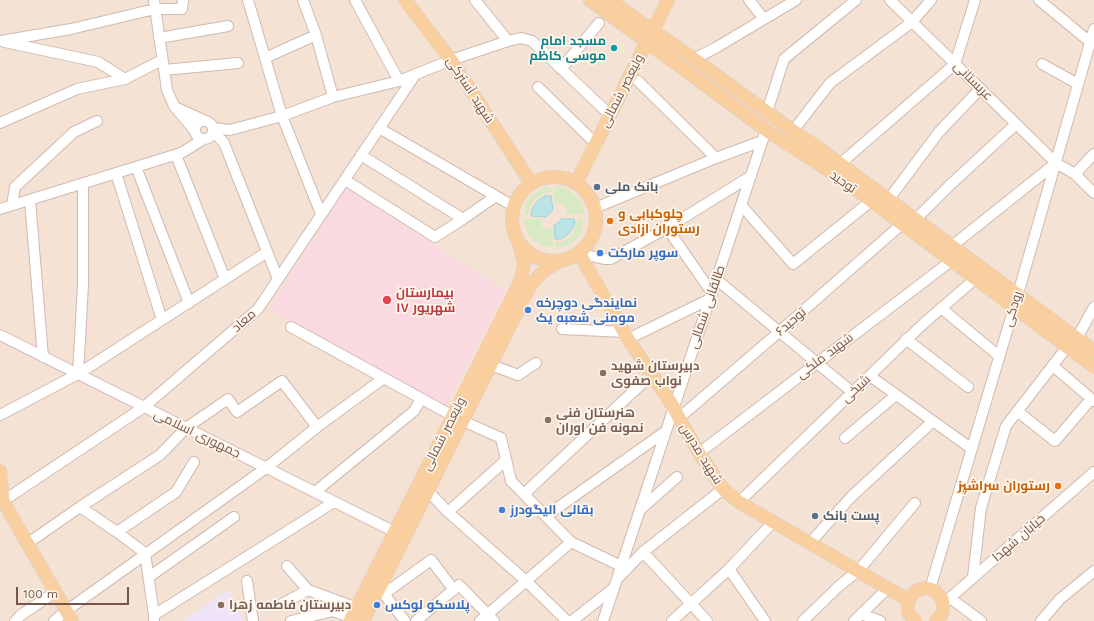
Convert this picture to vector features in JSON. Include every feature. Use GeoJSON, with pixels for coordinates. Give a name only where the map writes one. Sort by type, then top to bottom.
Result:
{"type":"FeatureCollection","features":[{"type":"Feature","properties":{"kind":"main road","name":"شهید آسترکی"},"geometry":{"type":"LineString","coordinates":[[405,0],[450,60],[530,183]]}},
{"type":"Feature","properties":{"kind":"main road","name":"توحید"},"geometry":{"type":"LineString","coordinates":[[590,0],[650,36],[694,59],[889,199],[1094,351]]}},
{"type":"Feature","properties":{"kind":"main road","name":"توحید"},"geometry":{"type":"LineString","coordinates":[[609,0],[764,136],[846,182],[1094,367]]}},
{"type":"Feature","properties":{"kind":"main road","name":"ولیعصر شمالی"},"geometry":{"type":"LineString","coordinates":[[576,183],[668,0]]}},
{"type":"Feature","properties":{"kind":"main road"},"geometry":{"type":"LineString","coordinates":[[541,178],[565,178],[576,183],[584,189],[591,198],[595,208],[596,220],[594,233],[588,244],[570,259],[560,261],[550,262],[539,259],[528,253],[519,244],[513,232],[511,219],[513,206],[520,193],[530,183],[541,178]]}},
{"type":"Feature","properties":{"kind":"main road","name":"ولیعصر شمالی"},"geometry":{"type":"LineString","coordinates":[[356,617],[383,589],[521,280],[524,263],[519,244]]}},
{"type":"Feature","properties":{"kind":"main road","name":"شهید مدرس"},"geometry":{"type":"LineString","coordinates":[[579,253],[626,336],[652,374],[699,453],[723,489],[739,502],[908,600]]}},
{"type":"Feature","properties":{"kind":"main road","name":"ولیعصر شمالی"},"geometry":{"type":"LineString","coordinates":[[356,617],[395,532],[458,419],[491,365],[531,284],[545,270],[560,261]]}},
{"type":"Feature","properties":{"kind":"main road"},"geometry":{"type":"LineString","coordinates":[[0,471],[2,502],[28,543],[69,616]]}},
{"type":"Feature","properties":{"kind":"main road"},"geometry":{"type":"LineString","coordinates":[[915,621],[909,614],[908,600],[920,589],[930,589],[935,591],[947,601],[939,620]]}},
{"type":"Feature","properties":{"kind":"street"},"geometry":{"type":"LineString","coordinates":[[0,41],[71,29],[154,5],[182,9],[183,0]]}},
{"type":"Feature","properties":{"kind":"street"},"geometry":{"type":"LineString","coordinates":[[248,0],[282,116],[321,214]]}},
{"type":"Feature","properties":{"kind":"street"},"geometry":{"type":"LineString","coordinates":[[303,0],[316,35],[333,97]]}},
{"type":"Feature","properties":{"kind":"street"},"geometry":{"type":"LineString","coordinates":[[355,0],[399,82]]}},
{"type":"Feature","properties":{"kind":"street"},"geometry":{"type":"LineString","coordinates":[[475,0],[508,41]]}},
{"type":"Feature","properties":{"kind":"street"},"geometry":{"type":"LineString","coordinates":[[749,0],[764,19]]}},
{"type":"Feature","properties":{"kind":"street"},"geometry":{"type":"LineString","coordinates":[[694,59],[718,47],[796,0]]}},
{"type":"Feature","properties":{"kind":"street"},"geometry":{"type":"LineString","coordinates":[[767,112],[784,59],[856,0]]}},
{"type":"Feature","properties":{"kind":"street","name":"عربستانی"},"geometry":{"type":"LineString","coordinates":[[890,0],[1056,163],[1074,174],[1094,193]]}},
{"type":"Feature","properties":{"kind":"street"},"geometry":{"type":"LineString","coordinates":[[793,131],[830,83],[912,22],[931,0]]}},
{"type":"Feature","properties":{"kind":"street"},"geometry":{"type":"LineString","coordinates":[[840,164],[955,64],[975,0]]}},
{"type":"Feature","properties":{"kind":"street"},"geometry":{"type":"LineString","coordinates":[[1039,0],[1090,42]]}},
{"type":"Feature","properties":{"kind":"street"},"geometry":{"type":"LineString","coordinates":[[154,5],[167,90],[174,106],[198,135],[210,138],[211,127]]}},
{"type":"Feature","properties":{"kind":"street"},"geometry":{"type":"LineString","coordinates":[[561,69],[599,23]]}},
{"type":"Feature","properties":{"kind":"street"},"geometry":{"type":"LineString","coordinates":[[159,38],[228,26]]}},
{"type":"Feature","properties":{"kind":"street","name":"رودکی"},"geometry":{"type":"LineString","coordinates":[[930,589],[1014,308],[1094,29]]}},
{"type":"Feature","properties":{"kind":"street"},"geometry":{"type":"LineString","coordinates":[[265,58],[316,35]]}},
{"type":"Feature","properties":{"kind":"street"},"geometry":{"type":"LineString","coordinates":[[198,135],[196,126],[200,122],[211,127],[230,130],[282,116],[333,97],[399,82],[450,60],[521,38],[532,41],[610,115]]}},
{"type":"Feature","properties":{"kind":"street"},"geometry":{"type":"LineString","coordinates":[[0,41],[98,62],[125,80]]}},
{"type":"Feature","properties":{"kind":"street"},"geometry":{"type":"LineString","coordinates":[[0,123],[77,89],[125,80],[162,60]]}},
{"type":"Feature","properties":{"kind":"street"},"geometry":{"type":"LineString","coordinates":[[164,70],[238,63]]}},
{"type":"Feature","properties":{"kind":"street"},"geometry":{"type":"LineString","coordinates":[[1042,64],[1078,84]]}},
{"type":"Feature","properties":{"kind":"street","name":"معاد"},"geometry":{"type":"LineString","coordinates":[[2,502],[144,407],[258,309],[415,75]]}},
{"type":"Feature","properties":{"kind":"street"},"geometry":{"type":"LineString","coordinates":[[638,81],[716,158]]}},
{"type":"Feature","properties":{"kind":"street"},"geometry":{"type":"LineString","coordinates":[[538,87],[595,143]]}},
{"type":"Feature","properties":{"kind":"street"},"geometry":{"type":"LineString","coordinates":[[889,199],[939,132],[980,89]]}},
{"type":"Feature","properties":{"kind":"street"},"geometry":{"type":"LineString","coordinates":[[174,106],[211,127],[224,143],[278,279]]}},
{"type":"Feature","properties":{"kind":"street"},"geometry":{"type":"LineString","coordinates":[[12,205],[16,187],[74,132],[97,121]]}},
{"type":"Feature","properties":{"kind":"street"},"geometry":{"type":"LineString","coordinates":[[916,219],[950,185],[1016,124]]}},
{"type":"Feature","properties":{"kind":"street"},"geometry":{"type":"LineString","coordinates":[[379,128],[513,206]]}},
{"type":"Feature","properties":{"kind":"street"},"geometry":{"type":"LineString","coordinates":[[0,209],[178,154],[198,135]]}},
{"type":"Feature","properties":{"kind":"street"},"geometry":{"type":"LineString","coordinates":[[595,208],[716,158],[764,136]]}},
{"type":"Feature","properties":{"kind":"street","name":"طالقانی شمالی"},"geometry":{"type":"LineString","coordinates":[[603,621],[666,431],[676,412],[716,279],[764,136]]}},
{"type":"Feature","properties":{"kind":"street"},"geometry":{"type":"LineString","coordinates":[[178,154],[225,279]]}},
{"type":"Feature","properties":{"kind":"street"},"geometry":{"type":"LineString","coordinates":[[1074,174],[1094,154]]}},
{"type":"Feature","properties":{"kind":"street"},"geometry":{"type":"LineString","coordinates":[[361,155],[463,219]]}},
{"type":"Feature","properties":{"kind":"street"},"geometry":{"type":"LineString","coordinates":[[952,246],[1056,163]]}},
{"type":"Feature","properties":{"kind":"street"},"geometry":{"type":"LineString","coordinates":[[136,167],[189,303]]}},
{"type":"Feature","properties":{"kind":"street"},"geometry":{"type":"LineString","coordinates":[[116,173],[162,320]]}},
{"type":"Feature","properties":{"kind":"street"},"geometry":{"type":"LineString","coordinates":[[579,253],[604,259],[611,259],[667,228],[751,176]]}},
{"type":"Feature","properties":{"kind":"street"},"geometry":{"type":"LineString","coordinates":[[345,180],[435,237],[496,196]]}},
{"type":"Feature","properties":{"kind":"street"},"geometry":{"type":"LineString","coordinates":[[78,374],[83,285],[83,183]]}},
{"type":"Feature","properties":{"kind":"street"},"geometry":{"type":"LineString","coordinates":[[30,200],[43,357]]}},
{"type":"Feature","properties":{"kind":"street"},"geometry":{"type":"LineString","coordinates":[[741,205],[793,264],[871,201]]}},
{"type":"Feature","properties":{"kind":"street","name":"توحید۶"},"geometry":{"type":"LineString","coordinates":[[676,412],[779,332],[902,224]]}},
{"type":"Feature","properties":{"kind":"street"},"geometry":{"type":"LineString","coordinates":[[562,329],[626,336],[711,296],[667,228]]}},
{"type":"Feature","properties":{"kind":"street"},"geometry":{"type":"LineString","coordinates":[[0,415],[78,374],[267,252]]}},
{"type":"Feature","properties":{"kind":"street","name":"شهید ملکی"},"geometry":{"type":"LineString","coordinates":[[699,453],[951,261]]}},
{"type":"Feature","properties":{"kind":"street"},"geometry":{"type":"LineString","coordinates":[[716,279],[852,392]]}},
{"type":"Feature","properties":{"kind":"street","name":"شیخی"},"geometry":{"type":"LineString","coordinates":[[739,502],[870,376],[906,339],[975,279]]}},
{"type":"Feature","properties":{"kind":"street"},"geometry":{"type":"LineString","coordinates":[[1077,338],[1094,307]]}},
{"type":"Feature","properties":{"kind":"street"},"geometry":{"type":"LineString","coordinates":[[941,308],[999,356]]}},
{"type":"Feature","properties":{"kind":"street"},"geometry":{"type":"LineString","coordinates":[[291,327],[458,419],[501,438],[511,481],[571,542],[621,566]]}},
{"type":"Feature","properties":{"kind":"street","name":"جمهوری اسلامی"},"geometry":{"type":"LineString","coordinates":[[0,335],[395,532]]}},
{"type":"Feature","properties":{"kind":"street"},"geometry":{"type":"LineString","coordinates":[[906,339],[968,387]]}},
{"type":"Feature","properties":{"kind":"street"},"geometry":{"type":"LineString","coordinates":[[974,577],[981,508],[1006,426],[1067,348]]}},
{"type":"Feature","properties":{"kind":"street"},"geometry":{"type":"LineString","coordinates":[[491,365],[518,375],[536,363]]}},
{"type":"Feature","properties":{"kind":"street"},"geometry":{"type":"LineString","coordinates":[[1017,411],[1055,441],[1093,400],[1053,366]]}},
{"type":"Feature","properties":{"kind":"street"},"geometry":{"type":"LineString","coordinates":[[524,494],[652,374]]}},
{"type":"Feature","properties":{"kind":"street"},"geometry":{"type":"LineString","coordinates":[[870,376],[972,449]]}},
{"type":"Feature","properties":{"kind":"street"},"geometry":{"type":"LineString","coordinates":[[54,621],[69,616],[146,553],[266,468],[317,427],[384,378]]}},
{"type":"Feature","properties":{"kind":"street"},"geometry":{"type":"LineString","coordinates":[[28,543],[160,455],[186,428],[228,399],[237,412],[282,381],[317,427]]}},
{"type":"Feature","properties":{"kind":"street"},"geometry":{"type":"LineString","coordinates":[[845,438],[896,395]]}},
{"type":"Feature","properties":{"kind":"street"},"geometry":{"type":"LineString","coordinates":[[315,492],[414,411],[422,399]]}},
{"type":"Feature","properties":{"kind":"street"},"geometry":{"type":"LineString","coordinates":[[810,543],[850,497],[933,421]]}},
{"type":"Feature","properties":{"kind":"street"},"geometry":{"type":"LineString","coordinates":[[546,516],[666,431]]}},
{"type":"Feature","properties":{"kind":"street"},"geometry":{"type":"LineString","coordinates":[[448,512],[506,460]]}},
{"type":"Feature","properties":{"kind":"street"},"geometry":{"type":"LineString","coordinates":[[117,532],[176,492],[194,462]]}},
{"type":"Feature","properties":{"kind":"street","name":"خیابان شهدا"},"geometry":{"type":"LineString","coordinates":[[947,601],[1094,472]]}},
{"type":"Feature","properties":{"kind":"street"},"geometry":{"type":"LineString","coordinates":[[640,509],[677,477]]}},
{"type":"Feature","properties":{"kind":"street"},"geometry":{"type":"LineString","coordinates":[[572,621],[615,585],[643,552],[723,489]]}},
{"type":"Feature","properties":{"kind":"street"},"geometry":{"type":"LineString","coordinates":[[428,491],[448,512],[526,581],[567,621]]}},
{"type":"Feature","properties":{"kind":"street"},"geometry":{"type":"LineString","coordinates":[[80,507],[146,553],[154,618],[334,502]]}},
{"type":"Feature","properties":{"kind":"street"},"geometry":{"type":"LineString","coordinates":[[802,621],[839,586],[858,571],[915,504]]}},
{"type":"Feature","properties":{"kind":"street"},"geometry":{"type":"LineString","coordinates":[[149,577],[234,516]]}},
{"type":"Feature","properties":{"kind":"street"},"geometry":{"type":"LineString","coordinates":[[672,621],[729,569],[773,522]]}},
{"type":"Feature","properties":{"kind":"street"},"geometry":{"type":"LineString","coordinates":[[416,621],[459,585],[487,619],[526,581],[571,542]]}},
{"type":"Feature","properties":{"kind":"street"},"geometry":{"type":"LineString","coordinates":[[643,552],[707,621]]}},
{"type":"Feature","properties":{"kind":"street"},"geometry":{"type":"LineString","coordinates":[[405,621],[383,589],[430,560],[454,590]]}},
{"type":"Feature","properties":{"kind":"street"},"geometry":{"type":"LineString","coordinates":[[287,566],[308,590],[356,617]]}},
{"type":"Feature","properties":{"kind":"street"},"geometry":{"type":"LineString","coordinates":[[729,569],[766,621]]}},
{"type":"Feature","properties":{"kind":"street"},"geometry":{"type":"LineString","coordinates":[[1041,621],[1060,599],[1094,571]]}},
{"type":"Feature","properties":{"kind":"street"},"geometry":{"type":"LineString","coordinates":[[247,581],[253,621]]}},
{"type":"Feature","properties":{"kind":"street"},"geometry":{"type":"LineString","coordinates":[[857,618],[888,588]]}},
{"type":"Feature","properties":{"kind":"street"},"geometry":{"type":"LineString","coordinates":[[282,604],[308,590]]}},
{"type":"Feature","properties":{"kind":"street"},"geometry":{"type":"LineString","coordinates":[[15,621],[21,615],[55,592]]}},
{"type":"Feature","properties":{"kind":"street"},"geometry":{"type":"LineString","coordinates":[[947,601],[981,621]]}},
{"type":"Feature","properties":{"kind":"street"},"geometry":{"type":"LineString","coordinates":[[291,621],[333,611],[356,617]]}},
{"type":"Feature","properties":{"kind":"street"},"geometry":{"type":"LineString","coordinates":[[857,618],[880,621]]}},
{"type":"Feature","properties":{"kind":"shaded area"},"geometry":{"type":"Polygon","coordinates":[[[0,0],[1094,0],[1094,621],[0,621],[0,0]]]}},
{"type":"Feature","properties":{"kind":"shaded area","name":"بیمارستان ۱۷ شهریور"},"geometry":{"type":"Polygon","coordinates":[[[346,188],[505,291],[442,413],[385,375],[269,309],[346,188]]]}},
{"type":"Feature","properties":{"kind":"shaded area","name":"دبیرستان فاطمه زهرا"},"geometry":{"type":"Polygon","coordinates":[[[229,590],[244,621],[183,621],[229,590]]]}},
{"type":"Feature","properties":{"kind":"green space"},"geometry":{"type":"Polygon","coordinates":[[[555,186],[567,189],[575,195],[581,203],[584,214],[567,214],[564,205],[560,203],[554,204],[555,186]]]}},
{"type":"Feature","properties":{"kind":"green space"},"geometry":{"type":"Polygon","coordinates":[[[544,187],[551,187],[552,192],[538,196],[533,201],[528,215],[524,215],[527,201],[532,195],[544,187]]]}},
{"type":"Feature","properties":{"kind":"green space"},"geometry":{"type":"Polygon","coordinates":[[[524,219],[541,219],[542,227],[546,229],[552,228],[553,247],[544,246],[535,241],[529,235],[524,219]]]}},
{"type":"Feature","properties":{"kind":"green space"},"geometry":{"type":"Polygon","coordinates":[[[578,219],[584,219],[580,235],[569,245],[556,248],[556,242],[561,242],[570,238],[574,233],[578,219]]]}},
{"type":"Feature","properties":{"kind":"water"},"geometry":{"type":"Polygon","coordinates":[[[545,196],[551,196],[553,210],[546,217],[531,216],[532,209],[535,204],[545,196]]]}},
{"type":"Feature","properties":{"kind":"water"},"geometry":{"type":"Polygon","coordinates":[[[562,219],[574,219],[574,226],[567,235],[561,239],[555,239],[554,226],[562,219]]]}},
{"type":"Feature","properties":{"kind":"place","name":"مسجد امام موسی کاظم"},"geometry":{"type":"Point","coordinates":[614,48]}},
{"type":"Feature","properties":{"kind":"place","name":"بانک ملی"},"geometry":{"type":"Point","coordinates":[597,187]}},
{"type":"Feature","properties":{"kind":"place","name":"چلوکبابی و رستوران ازادی"},"geometry":{"type":"Point","coordinates":[610,221]}},
{"type":"Feature","properties":{"kind":"place","name":"سوپر مارکت"},"geometry":{"type":"Point","coordinates":[600,253]}},
{"type":"Feature","properties":{"kind":"place","name":"بیمارستان ۱۷ شهریور"},"geometry":{"type":"Point","coordinates":[387,300]}},
{"type":"Feature","properties":{"kind":"place","name":"نمایندگی دوچرخه مومنی شعبه یک"},"geometry":{"type":"Point","coordinates":[528,310]}},
{"type":"Feature","properties":{"kind":"place","name":"دبیرستان شهید نواب صفوی"},"geometry":{"type":"Point","coordinates":[603,373]}},
{"type":"Feature","properties":{"kind":"place","name":"هنرستان فنی نمونه فن اوران"},"geometry":{"type":"Point","coordinates":[548,420]}},
{"type":"Feature","properties":{"kind":"place","name":"رستوران سراشپز"},"geometry":{"type":"Point","coordinates":[1058,486]}},
{"type":"Feature","properties":{"kind":"place","name":"بقالی الیگودرز"},"geometry":{"type":"Point","coordinates":[502,510]}},
{"type":"Feature","properties":{"kind":"place","name":"پست بانک"},"geometry":{"type":"Point","coordinates":[815,516]}},
{"type":"Feature","properties":{"kind":"place","name":"دبیرستان فاطمه زهرا"},"geometry":{"type":"Point","coordinates":[221,605]}},
{"type":"Feature","properties":{"kind":"place","name":"پلاسکو لوکس"},"geometry":{"type":"Point","coordinates":[377,605]}}]}
